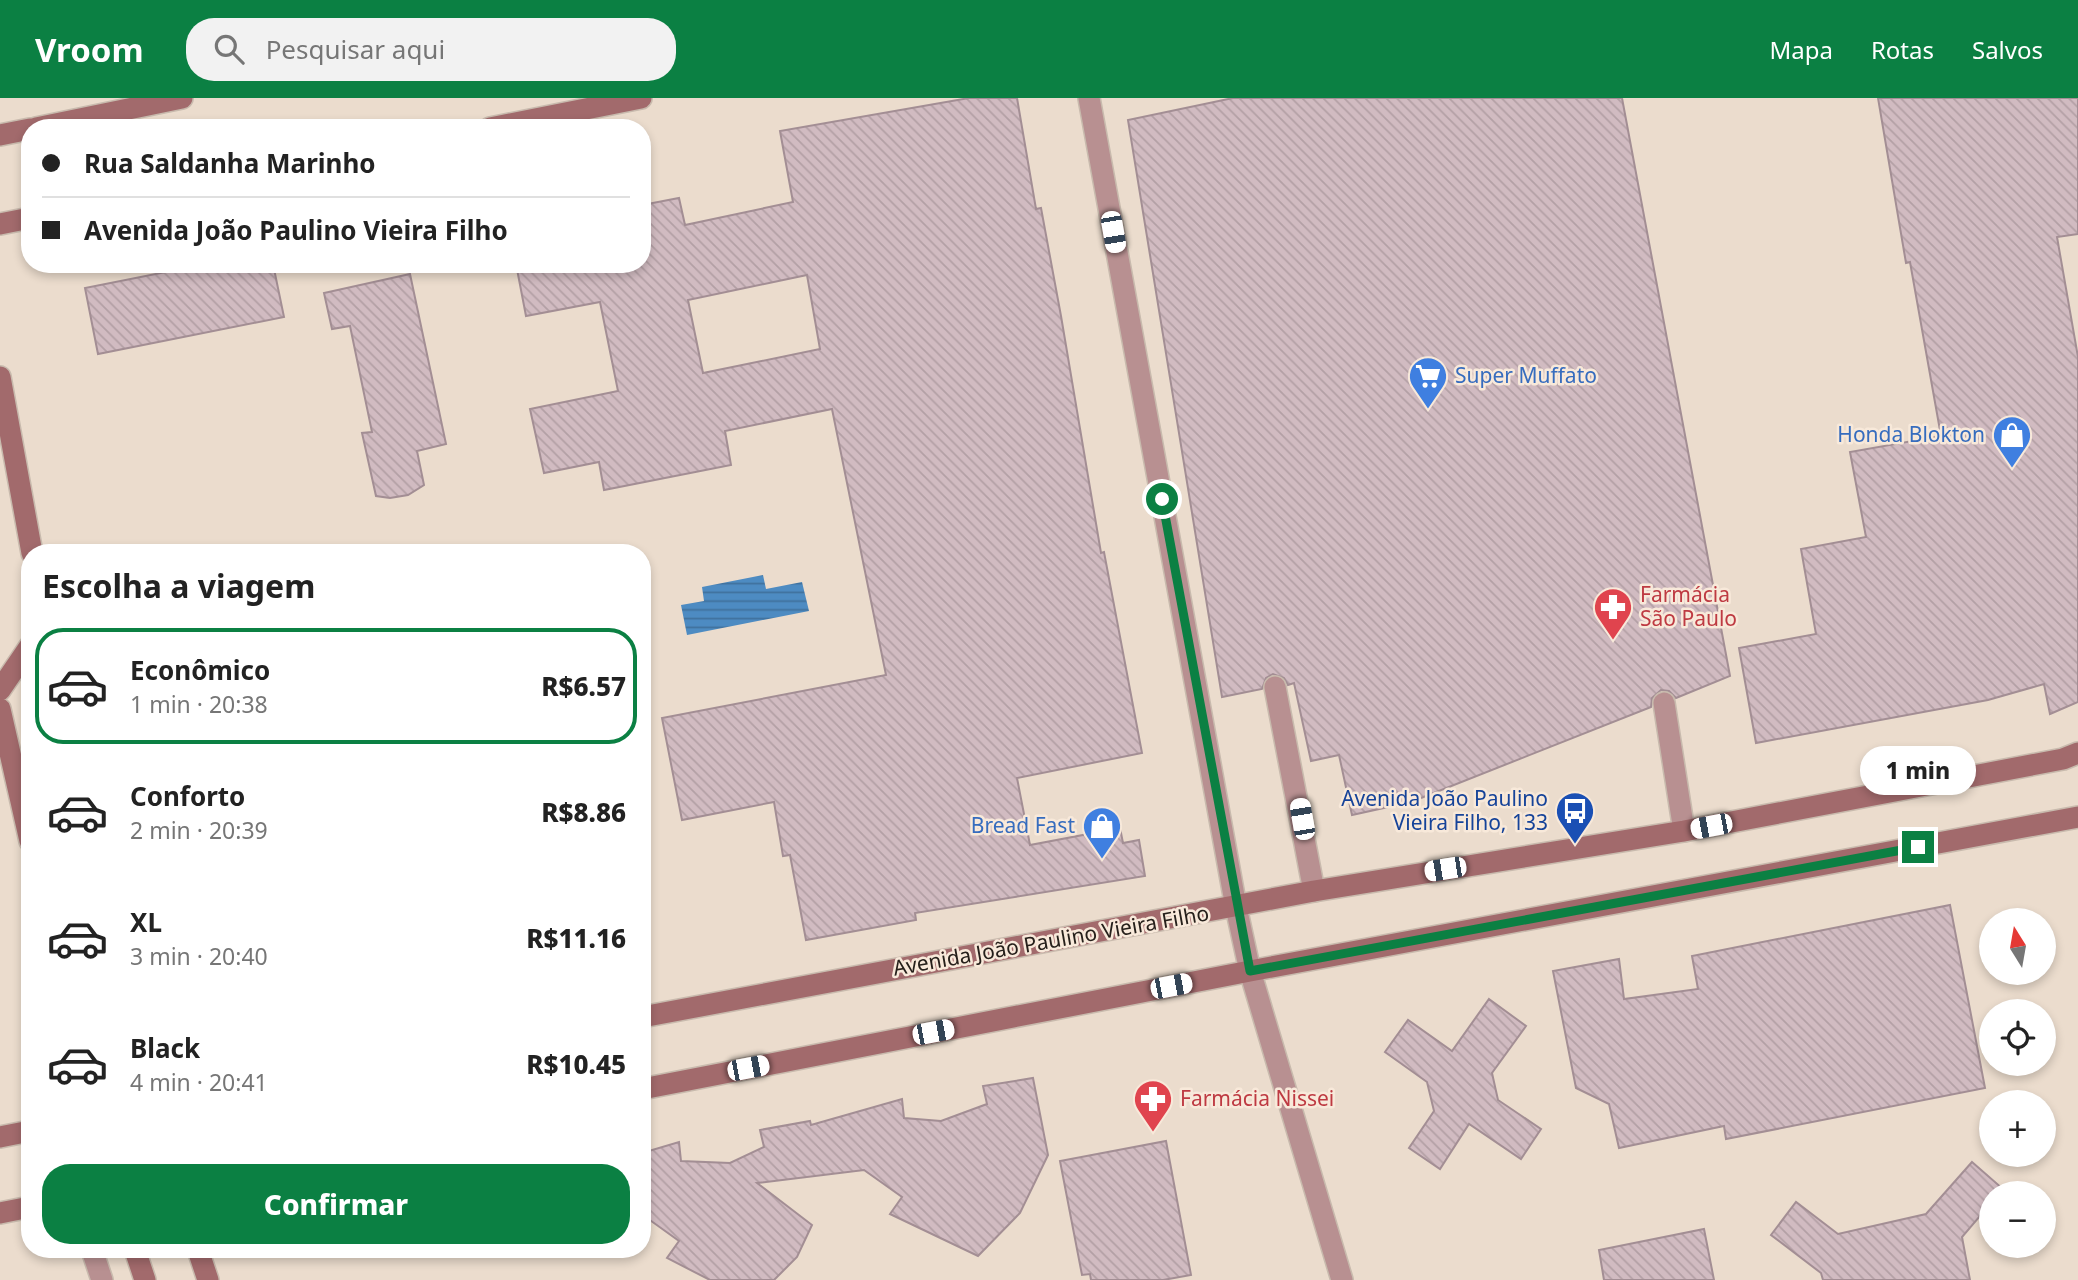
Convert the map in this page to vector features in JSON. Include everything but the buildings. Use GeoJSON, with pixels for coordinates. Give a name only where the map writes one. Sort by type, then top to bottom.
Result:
{"type":"FeatureCollection","features":[{"type":"Feature","properties":{"kind":"main road"},"geometry":{"type":"LineString","coordinates":[[80,119],[182,98]]}},
{"type":"Feature","properties":{"kind":"main road"},"geometry":{"type":"LineString","coordinates":[[535,119],[641,98]]}},
{"type":"Feature","properties":{"kind":"main road"},"geometry":{"type":"LineString","coordinates":[[0,135],[21,131]]}},
{"type":"Feature","properties":{"kind":"main road"},"geometry":{"type":"LineString","coordinates":[[0,224],[21,220]]}},
{"type":"Feature","properties":{"kind":"main road"},"geometry":{"type":"LineString","coordinates":[[0,377],[30,544]]}},
{"type":"Feature","properties":{"kind":"main road"},"geometry":{"type":"LineString","coordinates":[[0,690],[21,659]]}},
{"type":"Feature","properties":{"kind":"main road"},"geometry":{"type":"LineString","coordinates":[[0,709],[21,801]]}},
{"type":"Feature","properties":{"kind":"main road","name":"Avenida João Paulino Vieira Filho"},"geometry":{"type":"LineString","coordinates":[[651,1015],[1314,891],[1684,831],[2063,759],[2078,753]]}},
{"type":"Feature","properties":{"kind":"main road"},"geometry":{"type":"LineString","coordinates":[[651,1087],[1250,971],[2078,817]]}},
{"type":"Feature","properties":{"kind":"main road"},"geometry":{"type":"LineString","coordinates":[[0,1137],[21,1133]]}},
{"type":"Feature","properties":{"kind":"main road"},"geometry":{"type":"LineString","coordinates":[[0,1213],[21,1209]]}},
{"type":"Feature","properties":{"kind":"main road"},"geometry":{"type":"LineString","coordinates":[[138,1258],[145,1280]]}},
{"type":"Feature","properties":{"kind":"main road"},"geometry":{"type":"LineString","coordinates":[[201,1258],[208,1280]]}},
{"type":"Feature","properties":{"kind":"street"},"geometry":{"type":"LineString","coordinates":[[1089,98],[1236,907],[1250,971],[1342,1280]]}},
{"type":"Feature","properties":{"kind":"street"},"geometry":{"type":"LineString","coordinates":[[1275,687],[1314,891]]}},
{"type":"Feature","properties":{"kind":"street"},"geometry":{"type":"LineString","coordinates":[[1664,703],[1684,831]]}},
{"type":"Feature","properties":{"kind":"street"},"geometry":{"type":"LineString","coordinates":[[95,1258],[102,1280]]}},
{"type":"Feature","properties":{"kind":"water"},"geometry":{"type":"Polygon","coordinates":[[[763,575],[766,589],[802,582],[809,611],[687,635],[681,605],[704,601],[702,587],[763,575]]]}},
{"type":"Feature","properties":{"kind":"place","name":"Super Muffato"},"geometry":{"type":"Point","coordinates":[1428,410]}},
{"type":"Feature","properties":{"kind":"place","name":"Honda Blokton"},"geometry":{"type":"Point","coordinates":[2012,469]}},
{"type":"Feature","properties":{"kind":"place","name":"Farmácia São Paulo"},"geometry":{"type":"Point","coordinates":[1613,641]}},
{"type":"Feature","properties":{"kind":"place","name":"Avenida João Paulino Vieira Filho, 133"},"geometry":{"type":"Point","coordinates":[1575,845]}},
{"type":"Feature","properties":{"kind":"place","name":"Bread Fast"},"geometry":{"type":"Point","coordinates":[1102,860]}},
{"type":"Feature","properties":{"kind":"place","name":"Farmácia Nissei"},"geometry":{"type":"Point","coordinates":[1153,1133]}},
{"type":"Feature","properties":{"kind":"route"},"geometry":{"type":"LineString","coordinates":[[1162,499],[1250,971],[1918,847]]}}]}
